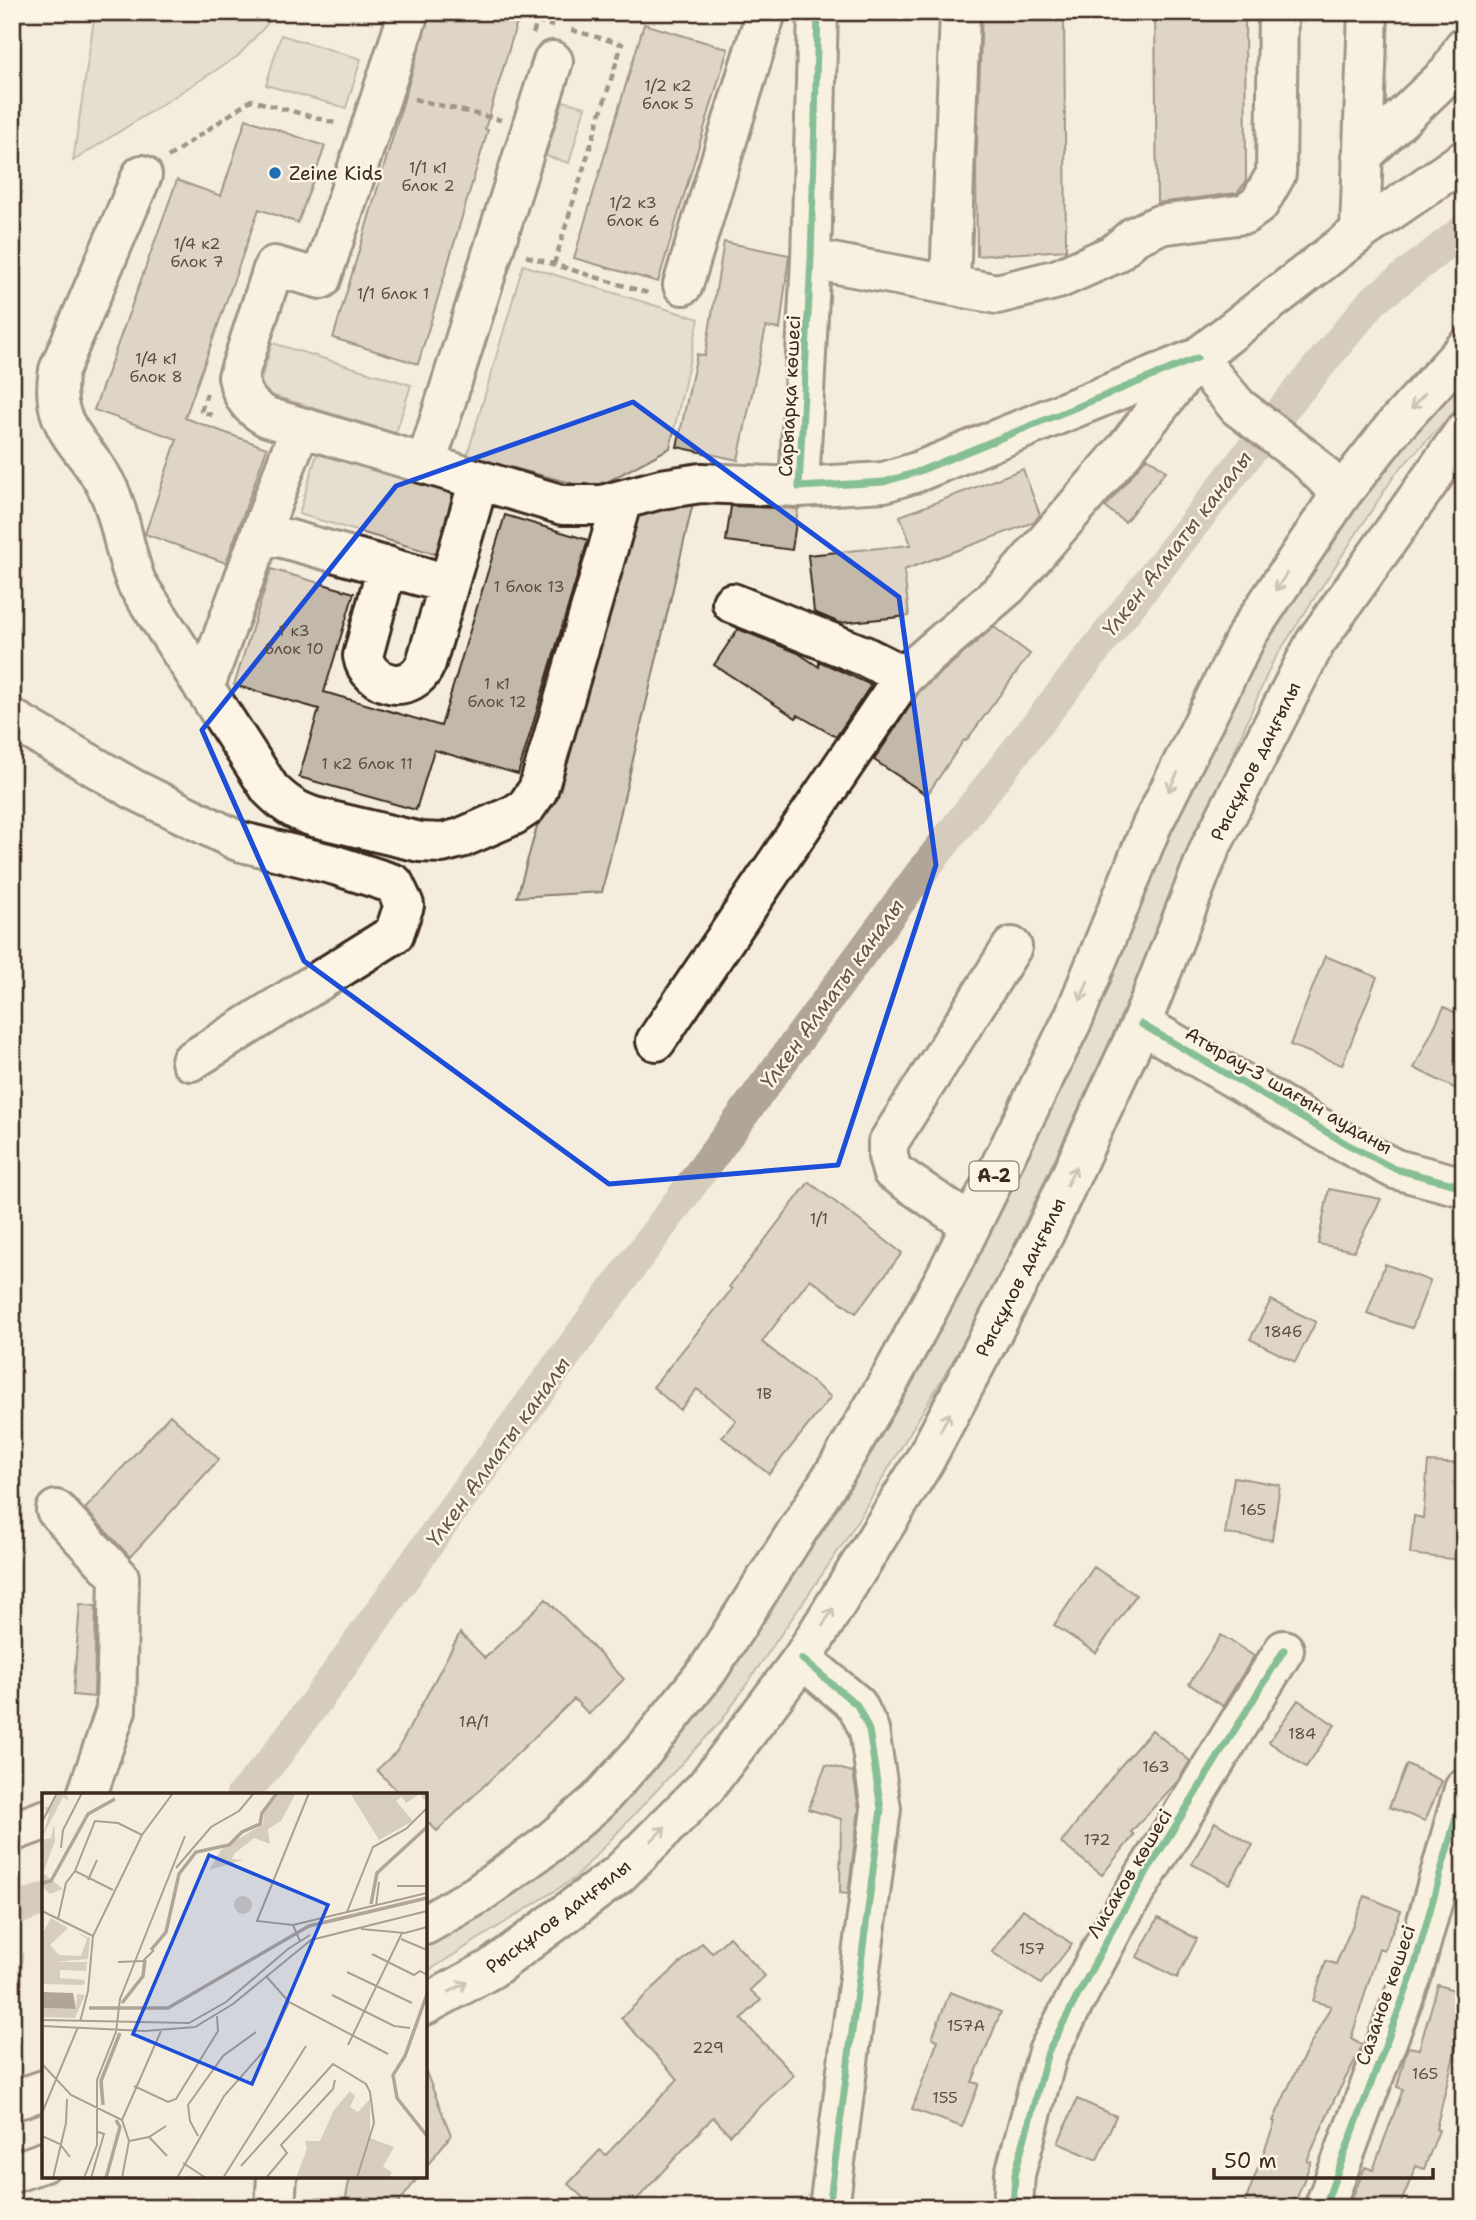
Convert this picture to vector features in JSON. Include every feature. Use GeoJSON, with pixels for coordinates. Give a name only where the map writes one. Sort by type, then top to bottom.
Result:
{"type":"FeatureCollection","features":[{"type":"Feature","properties":{"kind":"main road"},"geometry":{"type":"LineString","coordinates":[[409,12],[321,279],[274,266],[238,377],[248,404],[267,417],[562,505],[586,507],[679,485],[701,483],[799,487]]}},
{"type":"Feature","properties":{"kind":"main road"},"geometry":{"type":"LineString","coordinates":[[683,285],[766,12]]}},
{"type":"Feature","properties":{"kind":"main road","name":"Сарыарқа көшесі"},"geometry":{"type":"LineString","coordinates":[[818,12],[811,259],[799,487],[884,482],[917,472],[1197,358]]}},
{"type":"Feature","properties":{"kind":"main road"},"geometry":{"type":"LineString","coordinates":[[950,285],[960,12]]}},
{"type":"Feature","properties":{"kind":"main road"},"geometry":{"type":"LineString","coordinates":[[811,259],[997,294],[1058,279],[1114,254],[1135,236],[1159,225],[1245,214],[1259,204],[1276,174],[1278,12]]}},
{"type":"Feature","properties":{"kind":"main road"},"geometry":{"type":"LineString","coordinates":[[1360,232],[1368,12]]}},
{"type":"Feature","properties":{"kind":"main road"},"geometry":{"type":"LineString","coordinates":[[426,464],[532,129],[551,41]]}},
{"type":"Feature","properties":{"kind":"main road"},"geometry":{"type":"LineString","coordinates":[[1362,156],[1449,73],[1464,47]]}},
{"type":"Feature","properties":{"kind":"main road"},"geometry":{"type":"LineString","coordinates":[[656,1041],[904,676],[1008,586],[1124,451],[1197,358],[1360,232],[1464,160]]}},
{"type":"Feature","properties":{"kind":"main road"},"geometry":{"type":"LineString","coordinates":[[142,175],[59,370],[57,405],[65,427],[109,491],[137,584],[270,789],[284,804],[299,813],[420,842],[442,843],[461,838],[526,807],[538,790],[622,500]]}},
{"type":"Feature","properties":{"kind":"main road","name":"A-2"},"geometry":{"type":"LineString","coordinates":[[427,1924],[477,1895],[543,1849],[597,1802],[677,1711],[708,1670],[839,1466],[947,1274],[1074,1017],[1151,827],[1248,634],[1341,494],[1394,428],[1464,350]]}},
{"type":"Feature","properties":{"kind":"main road"},"geometry":{"type":"LineString","coordinates":[[1197,358],[1238,407],[1310,462],[1341,494]]}},
{"type":"Feature","properties":{"kind":"main road"},"geometry":{"type":"LineString","coordinates":[[204,688],[300,427]]}},
{"type":"Feature","properties":{"kind":"main road","name":"Рысқұлов даңғылы"},"geometry":{"type":"LineString","coordinates":[[427,2004],[491,1969],[619,1874],[705,1788],[802,1659],[925,1460],[1044,1234],[1142,1024],[1210,848],[1315,643],[1464,432]]}},
{"type":"Feature","properties":{"kind":"main road"},"geometry":{"type":"LineString","coordinates":[[387,566],[363,656],[368,670],[380,679],[404,684],[412,682],[423,672],[479,480]]}},
{"type":"Feature","properties":{"kind":"main road"},"geometry":{"type":"LineString","coordinates":[[261,532],[449,584]]}},
{"type":"Feature","properties":{"kind":"main road"},"geometry":{"type":"LineString","coordinates":[[732,603],[864,656],[904,676]]}},
{"type":"Feature","properties":{"kind":"main road"},"geometry":{"type":"LineString","coordinates":[[12,719],[133,789],[238,841],[335,865],[394,884],[404,905],[394,934],[191,1061]]}},
{"type":"Feature","properties":{"kind":"main road"},"geometry":{"type":"LineString","coordinates":[[970,1224],[892,1171],[888,1143],[1012,947]]}},
{"type":"Feature","properties":{"kind":"main road","name":"Атырау-3 шағын ауданы"},"geometry":{"type":"LineString","coordinates":[[1142,1024],[1347,1144],[1395,1169],[1464,1187]]}},
{"type":"Feature","properties":{"kind":"main road"},"geometry":{"type":"LineString","coordinates":[[56,1510],[120,1577],[116,1710],[88,1793]]}},
{"type":"Feature","properties":{"kind":"main road","name":"Лисаков көшесі"},"geometry":{"type":"LineString","coordinates":[[1013,2208],[1015,2174],[1048,2052],[1118,1919],[1284,1650]]}},
{"type":"Feature","properties":{"kind":"main road"},"geometry":{"type":"LineString","coordinates":[[802,1659],[856,1705],[869,1730],[881,1809],[829,2208]]}},
{"type":"Feature","properties":{"kind":"main road","name":"Сазанов көшесі"},"geometry":{"type":"LineString","coordinates":[[1324,2208],[1412,1975],[1464,1788]]}},
{"type":"Feature","properties":{"kind":"main road"},"geometry":{"type":"LineString","coordinates":[[12,1832],[42,1821]]}},
{"type":"Feature","properties":{"kind":"main road"},"geometry":{"type":"LineString","coordinates":[[12,2101],[42,2091]]}},
{"type":"Feature","properties":{"kind":"main road"},"geometry":{"type":"LineString","coordinates":[[12,2173],[42,2163]]}},
{"type":"Feature","properties":{"kind":"main road"},"geometry":{"type":"LineString","coordinates":[[275,2208],[276,2178]]}},
{"type":"Feature","properties":{"kind":"path"},"geometry":{"type":"LineString","coordinates":[[551,41],[622,44],[554,264]]}},
{"type":"Feature","properties":{"kind":"path"},"geometry":{"type":"LineString","coordinates":[[383,91],[532,129]]}},
{"type":"Feature","properties":{"kind":"path"},"geometry":{"type":"LineString","coordinates":[[142,175],[250,100],[370,132]]}},
{"type":"Feature","properties":{"kind":"path"},"geometry":{"type":"LineString","coordinates":[[495,246],[667,298],[683,285]]}},
{"type":"Feature","properties":{"kind":"highlighted area"},"geometry":{"type":"Polygon","coordinates":[[[633,402],[899,597],[936,865],[838,1165],[609,1184],[304,961],[202,730],[396,486],[633,402]]]}},
{"type":"Feature","properties":{"kind":"shaded area"},"geometry":{"type":"Polygon","coordinates":[[[95,12],[278,12],[238,56],[73,161],[95,12]]]}},
{"type":"Feature","properties":{"kind":"shaded area"},"geometry":{"type":"Polygon","coordinates":[[[281,35],[361,59],[346,108],[266,85],[281,35]]]}},
{"type":"Feature","properties":{"kind":"shaded area"},"geometry":{"type":"Polygon","coordinates":[[[563,101],[585,107],[569,163],[546,156],[563,101]]]}},
{"type":"Feature","properties":{"kind":"shaded area"},"geometry":{"type":"Polygon","coordinates":[[[523,265],[699,319],[670,448],[594,489],[467,456],[523,265]]]}},
{"type":"Feature","properties":{"kind":"shaded area"},"geometry":{"type":"Polygon","coordinates":[[[272,343],[411,385],[396,433],[258,391],[272,343]]]}},
{"type":"Feature","properties":{"kind":"shaded area"},"geometry":{"type":"Polygon","coordinates":[[[1464,369],[1464,401],[1396,473],[1272,663],[1111,1039],[985,1307],[847,1538],[722,1720],[575,1878],[427,1972],[427,1939],[696,1712],[826,1527],[957,1298],[1250,655],[1381,460],[1464,369]]]}},
{"type":"Feature","properties":{"kind":"shaded area"},"geometry":{"type":"Polygon","coordinates":[[[318,450],[460,492],[442,556],[299,514],[318,450]]]}},
{"type":"Feature","properties":{"kind":"shaded area"},"geometry":{"type":"Polygon","coordinates":[[[693,503],[602,892],[517,897],[627,509],[693,503]]]}},
{"type":"Feature","properties":{"kind":"building"},"geometry":{"type":"Polygon","coordinates":[[[430,12],[520,12],[485,129],[488,130],[418,364],[333,338],[430,12]]]}},
{"type":"Feature","properties":{"kind":"building"},"geometry":{"type":"Polygon","coordinates":[[[982,12],[1064,12],[1066,250],[977,256],[976,169],[982,12]]]}},
{"type":"Feature","properties":{"kind":"building"},"geometry":{"type":"Polygon","coordinates":[[[1155,12],[1245,12],[1246,182],[1237,193],[1157,203],[1155,12]]]}},
{"type":"Feature","properties":{"kind":"building"},"geometry":{"type":"Polygon","coordinates":[[[644,24],[728,49],[658,282],[574,258],[644,24]]]}},
{"type":"Feature","properties":{"kind":"building"},"geometry":{"type":"Polygon","coordinates":[[[246,119],[325,146],[298,223],[259,209],[185,418],[267,448],[226,563],[145,534],[177,439],[94,410],[177,180],[221,196],[246,119]]]}},
{"type":"Feature","properties":{"kind":"building"},"geometry":{"type":"Polygon","coordinates":[[[724,242],[789,255],[780,329],[766,327],[738,460],[677,447],[697,354],[705,356],[724,242]]]}},
{"type":"Feature","properties":{"kind":"building"},"geometry":{"type":"Polygon","coordinates":[[[1147,457],[1166,471],[1125,522],[1105,507],[1147,457]]]}},
{"type":"Feature","properties":{"kind":"building"},"geometry":{"type":"Polygon","coordinates":[[[1023,469],[1040,515],[1034,522],[904,570],[909,616],[840,623],[814,612],[808,555],[911,545],[900,516],[1023,469]]]}},
{"type":"Feature","properties":{"kind":"building"},"geometry":{"type":"Polygon","coordinates":[[[731,506],[798,509],[792,550],[726,541],[731,506]]]}},
{"type":"Feature","properties":{"kind":"building"},"geometry":{"type":"Polygon","coordinates":[[[505,515],[588,540],[518,774],[434,750],[416,810],[299,777],[319,709],[234,685],[271,569],[354,593],[324,692],[441,726],[505,515]]]}},
{"type":"Feature","properties":{"kind":"building"},"geometry":{"type":"Polygon","coordinates":[[[994,627],[1030,654],[966,741],[964,740],[927,795],[874,760],[920,691],[994,627]]]}},
{"type":"Feature","properties":{"kind":"building"},"geometry":{"type":"Polygon","coordinates":[[[738,629],[798,653],[819,667],[819,661],[871,685],[836,737],[798,715],[796,718],[714,665],[738,629]]]}},
{"type":"Feature","properties":{"kind":"building"},"geometry":{"type":"Polygon","coordinates":[[[1325,956],[1377,977],[1342,1065],[1290,1045],[1325,956]]]}},
{"type":"Feature","properties":{"kind":"building"},"geometry":{"type":"Polygon","coordinates":[[[1444,1007],[1464,1017],[1464,1093],[1414,1068],[1444,1007]]]}},
{"type":"Feature","properties":{"kind":"building"},"geometry":{"type":"Polygon","coordinates":[[[809,1182],[902,1253],[856,1313],[810,1279],[762,1342],[831,1397],[769,1474],[722,1437],[736,1420],[697,1389],[680,1410],[653,1387],[732,1289],[729,1287],[809,1182]]]}},
{"type":"Feature","properties":{"kind":"building"},"geometry":{"type":"Polygon","coordinates":[[[1329,1189],[1381,1199],[1354,1251],[1318,1244],[1329,1189]]]}},
{"type":"Feature","properties":{"kind":"building"},"geometry":{"type":"Polygon","coordinates":[[[1385,1264],[1430,1281],[1412,1328],[1367,1314],[1385,1264]]]}},
{"type":"Feature","properties":{"kind":"building"},"geometry":{"type":"Polygon","coordinates":[[[1271,1300],[1316,1322],[1295,1362],[1250,1339],[1271,1300]]]}},
{"type":"Feature","properties":{"kind":"building"},"geometry":{"type":"Polygon","coordinates":[[[170,1415],[219,1459],[130,1557],[85,1509],[170,1415]]]}},
{"type":"Feature","properties":{"kind":"building"},"geometry":{"type":"Polygon","coordinates":[[[1428,1462],[1464,1464],[1464,1527],[1459,1560],[1410,1554],[1414,1516],[1423,1518],[1428,1462]]]}},
{"type":"Feature","properties":{"kind":"building"},"geometry":{"type":"Polygon","coordinates":[[[1234,1477],[1280,1485],[1272,1540],[1225,1534],[1234,1477]]]}},
{"type":"Feature","properties":{"kind":"building"},"geometry":{"type":"Polygon","coordinates":[[[1094,1567],[1136,1595],[1096,1653],[1054,1625],[1094,1567]]]}},
{"type":"Feature","properties":{"kind":"building"},"geometry":{"type":"Polygon","coordinates":[[[546,1599],[624,1679],[589,1714],[574,1699],[437,1831],[427,1821],[427,1793],[399,1793],[377,1770],[397,1751],[460,1633],[485,1658],[546,1599]]]}},
{"type":"Feature","properties":{"kind":"building"},"geometry":{"type":"Polygon","coordinates":[[[80,1604],[96,1606],[94,1697],[73,1695],[80,1604]]]}},
{"type":"Feature","properties":{"kind":"building"},"geometry":{"type":"Polygon","coordinates":[[[1221,1635],[1254,1656],[1223,1706],[1189,1684],[1221,1635]]]}},
{"type":"Feature","properties":{"kind":"building"},"geometry":{"type":"Polygon","coordinates":[[[1298,1700],[1335,1725],[1306,1767],[1269,1742],[1298,1700]]]}},
{"type":"Feature","properties":{"kind":"building"},"geometry":{"type":"Polygon","coordinates":[[[1152,1730],[1190,1761],[1177,1782],[1131,1832],[1134,1835],[1102,1875],[1061,1843],[1152,1730]]]}},
{"type":"Feature","properties":{"kind":"building"},"geometry":{"type":"Polygon","coordinates":[[[1407,1764],[1442,1781],[1425,1821],[1389,1807],[1407,1764]]]}},
{"type":"Feature","properties":{"kind":"building"},"geometry":{"type":"Polygon","coordinates":[[[826,1765],[853,1772],[859,1809],[848,1894],[840,1893],[841,1819],[808,1809],[826,1765]]]}},
{"type":"Feature","properties":{"kind":"building"},"geometry":{"type":"Polygon","coordinates":[[[1215,1822],[1253,1845],[1229,1884],[1192,1864],[1215,1822]]]}},
{"type":"Feature","properties":{"kind":"building"},"geometry":{"type":"Polygon","coordinates":[[[1365,1896],[1401,1911],[1384,1950],[1379,1948],[1351,2039],[1362,2045],[1307,2161],[1311,2162],[1293,2208],[1243,2208],[1275,2122],[1273,2121],[1331,2006],[1313,2001],[1326,1961],[1336,1964],[1365,1896]]]}},
{"type":"Feature","properties":{"kind":"building"},"geometry":{"type":"Polygon","coordinates":[[[1023,1909],[1072,1944],[1041,1984],[992,1952],[1023,1909]]]}},
{"type":"Feature","properties":{"kind":"building"},"geometry":{"type":"Polygon","coordinates":[[[1158,1918],[1197,1939],[1177,1978],[1137,1957],[1158,1918]]]}},
{"type":"Feature","properties":{"kind":"building"},"geometry":{"type":"Polygon","coordinates":[[[729,1937],[765,1976],[750,1990],[761,2000],[741,2019],[794,2075],[730,2135],[713,2117],[629,2208],[594,2208],[568,2184],[600,2150],[606,2155],[678,2079],[621,2018],[702,1943],[712,1953],[729,1937]]]}},
{"type":"Feature","properties":{"kind":"building"},"geometry":{"type":"Polygon","coordinates":[[[1438,1985],[1464,1993],[1464,2037],[1459,2035],[1436,2129],[1439,2130],[1424,2169],[1416,2166],[1399,2208],[1348,2208],[1365,2167],[1373,2170],[1403,2089],[1397,2087],[1408,2047],[1419,2049],[1438,1985]]]}},
{"type":"Feature","properties":{"kind":"building"},"geometry":{"type":"Polygon","coordinates":[[[950,1992],[1001,2012],[972,2082],[979,2084],[962,2127],[912,2109],[938,2040],[932,2038],[950,1992]]]}},
{"type":"Feature","properties":{"kind":"building"},"geometry":{"type":"Polygon","coordinates":[[[427,2075],[451,2135],[427,2165],[427,2075]]]}},
{"type":"Feature","properties":{"kind":"building"},"geometry":{"type":"Polygon","coordinates":[[[1077,2099],[1116,2116],[1097,2160],[1058,2143],[1077,2099]]]}},
{"type":"Feature","properties":{"kind":"building"},"geometry":{"type":"Polygon","coordinates":[[[350,2178],[418,2178],[395,2208],[344,2208],[350,2178]]]}},
{"type":"Feature","properties":{"kind":"waterway","name":"Үлкен Алматы каналы"},"geometry":{"type":"LineString","coordinates":[[244,1793],[271,1762],[334,1677],[457,1503],[920,874],[1288,403],[1373,301],[1464,230]]}},
{"type":"Feature","properties":{"kind":"waterway","name":"Үлкен Алматы каналы"},"geometry":{"type":"LineString","coordinates":[[12,1911],[42,1900]]}},
{"type":"Feature","properties":{"kind":"cycle path"},"geometry":{"type":"LineString","coordinates":[[818,12],[811,259],[799,487],[884,482],[917,472],[1197,358]]}},
{"type":"Feature","properties":{"kind":"cycle path"},"geometry":{"type":"LineString","coordinates":[[1141,1024],[1395,1169],[1464,1187]]}},
{"type":"Feature","properties":{"kind":"cycle path"},"geometry":{"type":"LineString","coordinates":[[1013,2208],[1015,2174],[1048,2052],[1118,1919],[1284,1650]]}},
{"type":"Feature","properties":{"kind":"cycle path"},"geometry":{"type":"LineString","coordinates":[[802,1659],[857,1705],[869,1730],[881,1809],[829,2208]]}},
{"type":"Feature","properties":{"kind":"cycle path"},"geometry":{"type":"LineString","coordinates":[[1324,2208],[1412,1975],[1464,1789]]}},
{"type":"Feature","properties":{"kind":"place","name":"Zeine Kids"},"geometry":{"type":"Point","coordinates":[275,173]}}]}
